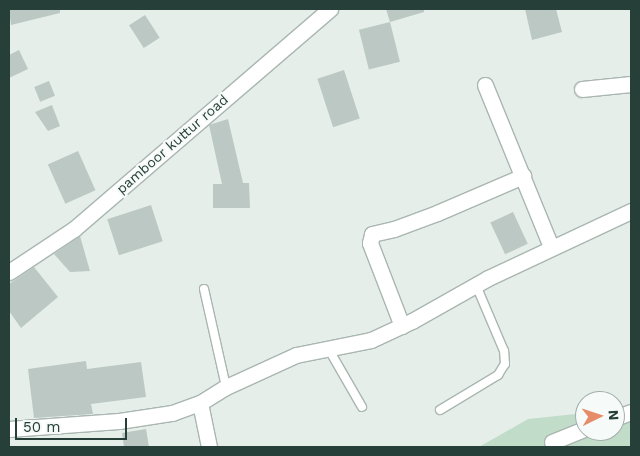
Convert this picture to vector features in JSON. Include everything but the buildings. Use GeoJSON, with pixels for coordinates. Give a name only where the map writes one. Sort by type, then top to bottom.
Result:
{"type":"FeatureCollection","features":[{"type":"Feature","properties":{"kind":"street","name":"pamboor kuttur road"},"geometry":{"type":"LineString","coordinates":[[10,268],[74,229],[330,9]]}},
{"type":"Feature","properties":{"kind":"street"},"geometry":{"type":"LineString","coordinates":[[582,89],[631,84]]}},
{"type":"Feature","properties":{"kind":"street"},"geometry":{"type":"LineString","coordinates":[[485,85],[551,247]]}},
{"type":"Feature","properties":{"kind":"street"},"geometry":{"type":"LineString","coordinates":[[402,326],[370,243],[370,237],[438,213],[523,176]]}},
{"type":"Feature","properties":{"kind":"street"},"geometry":{"type":"LineString","coordinates":[[9,429],[119,421],[172,413],[200,403],[226,387],[296,356],[371,340],[402,326],[476,285],[551,247],[631,211]]}},
{"type":"Feature","properties":{"kind":"street"},"geometry":{"type":"LineString","coordinates":[[200,403],[209,447]]}},
{"type":"Feature","properties":{"kind":"street"},"geometry":{"type":"LineString","coordinates":[[552,442],[575,434]]}},
{"type":"Feature","properties":{"kind":"lane"},"geometry":{"type":"LineString","coordinates":[[440,410],[498,375],[505,364],[504,351],[476,285]]}},
{"type":"Feature","properties":{"kind":"lane"},"geometry":{"type":"LineString","coordinates":[[204,289],[226,387]]}},
{"type":"Feature","properties":{"kind":"lane"},"geometry":{"type":"LineString","coordinates":[[328,348],[362,407]]}},
{"type":"Feature","properties":{"kind":"green space"},"geometry":{"type":"Polygon","coordinates":[[[631,408],[631,447],[479,447],[528,419],[575,414],[575,441],[625,441],[625,409],[631,408]]]}}]}
